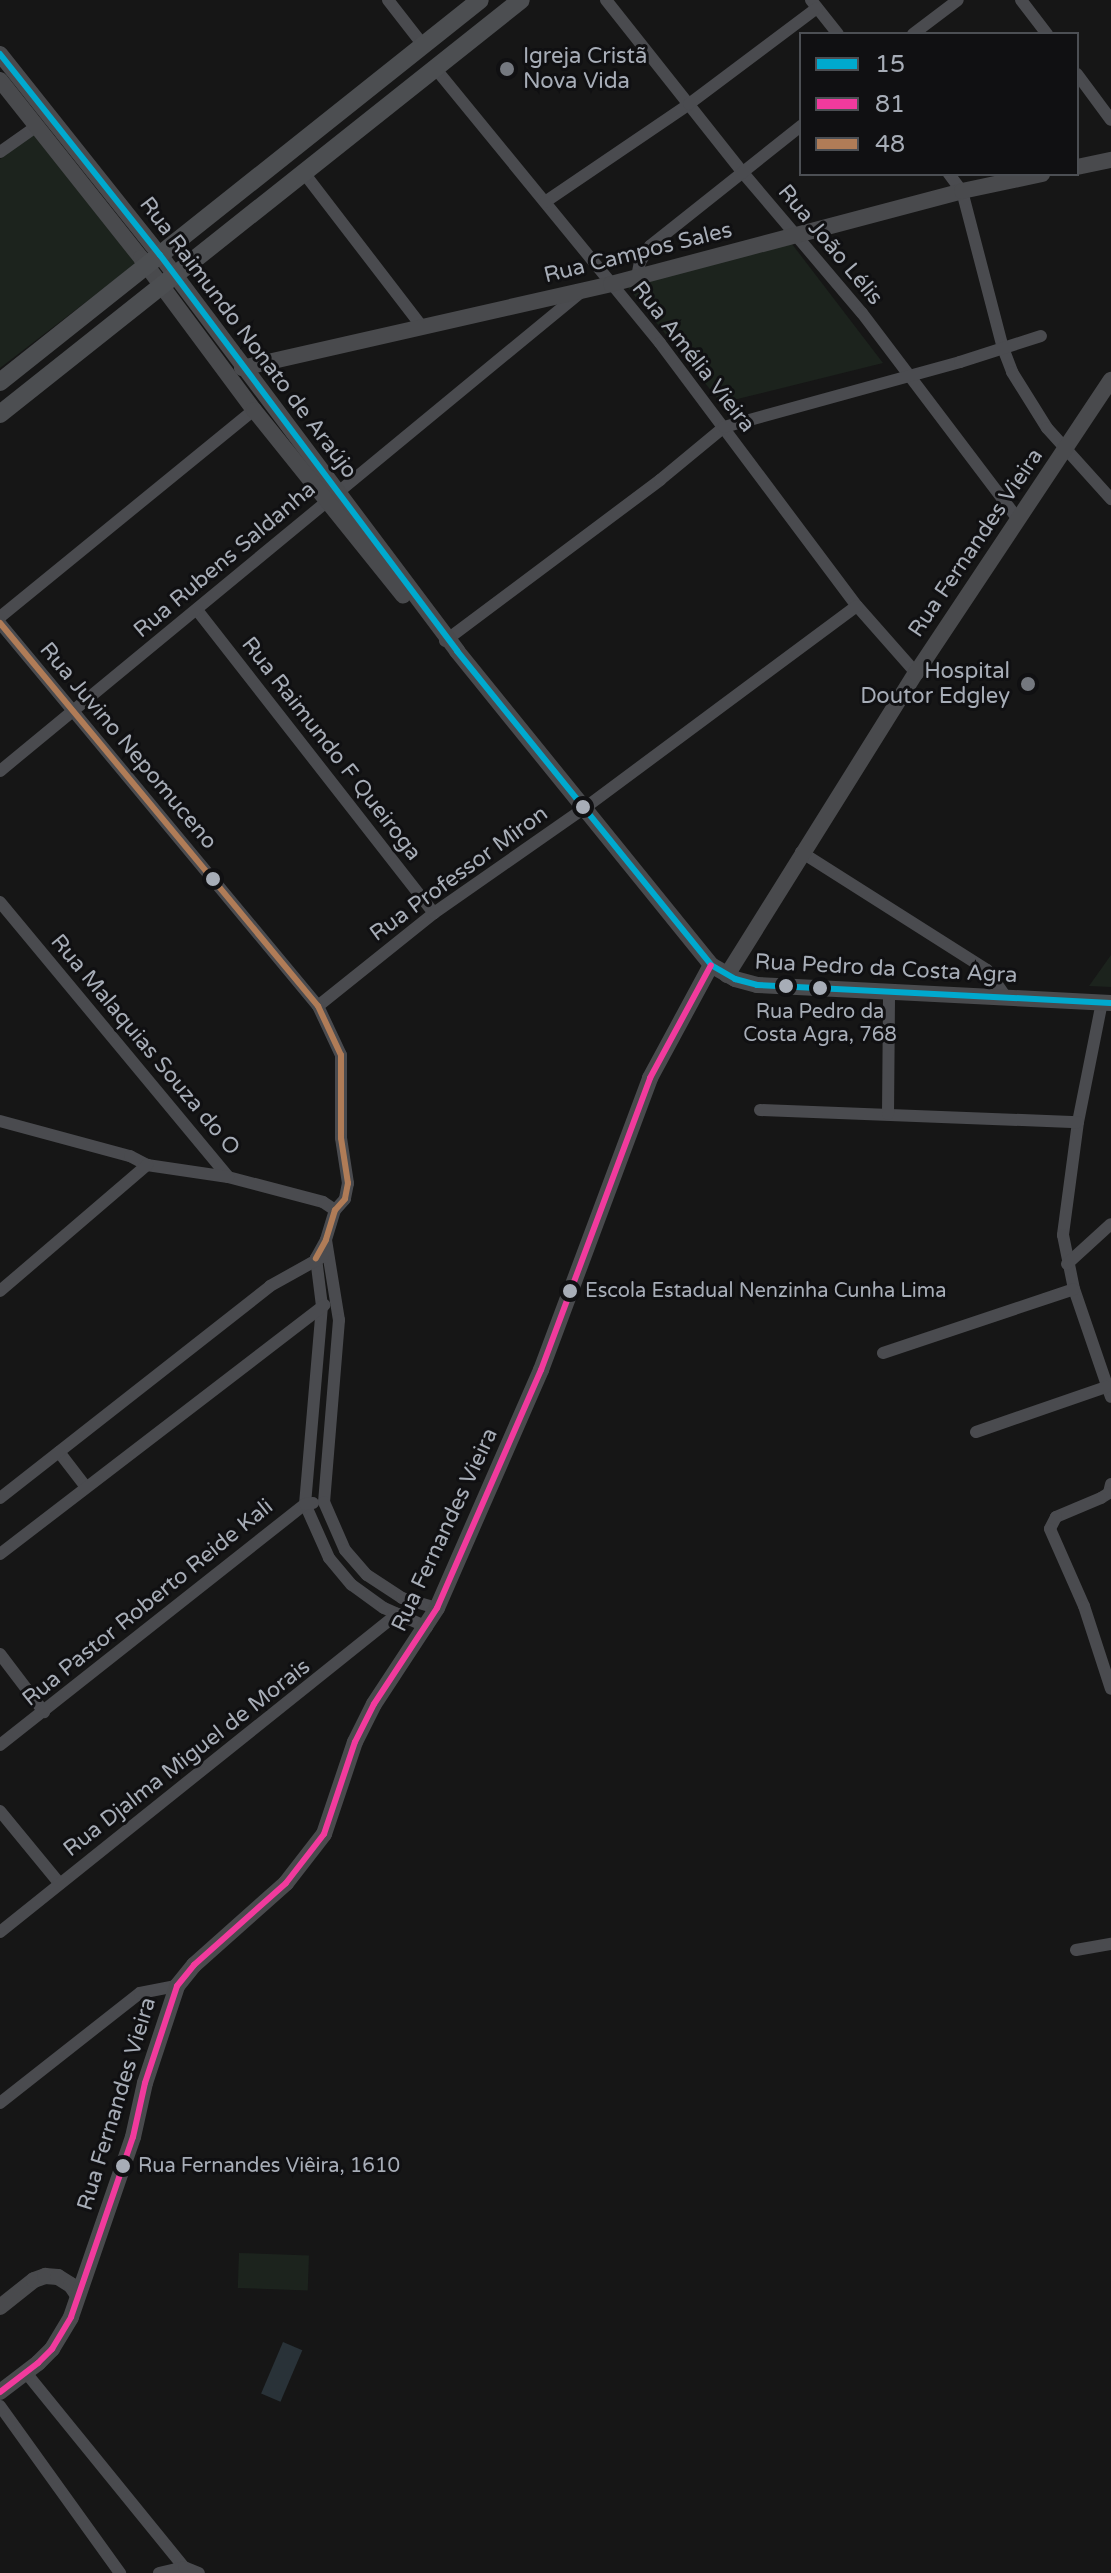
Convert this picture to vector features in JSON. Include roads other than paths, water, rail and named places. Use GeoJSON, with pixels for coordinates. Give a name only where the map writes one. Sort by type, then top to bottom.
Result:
{"type":"FeatureCollection","features":[{"type":"Feature","properties":{"kind":"main road"},"geometry":{"type":"LineString","coordinates":[[0,382],[480,0]]}},
{"type":"Feature","properties":{"kind":"main road"},"geometry":{"type":"LineString","coordinates":[[0,414],[521,0]]}},
{"type":"Feature","properties":{"kind":"street"},"geometry":{"type":"LineString","coordinates":[[388,0],[423,45]]}},
{"type":"Feature","properties":{"kind":"street","name":"Rua João Lélis"},"geometry":{"type":"LineString","coordinates":[[606,0],[744,174],[800,236],[1018,519]]}},
{"type":"Feature","properties":{"kind":"street"},"geometry":{"type":"LineString","coordinates":[[916,32],[958,0]]}},
{"type":"Feature","properties":{"kind":"street"},"geometry":{"type":"LineString","coordinates":[[1021,0],[1045,32]]}},
{"type":"Feature","properties":{"kind":"street"},"geometry":{"type":"LineString","coordinates":[[545,202],[689,104],[814,4],[836,32]]}},
{"type":"Feature","properties":{"kind":"street","name":"Rua Raimundo Nonato de Araújo"},"geometry":{"type":"LineString","coordinates":[[0,54],[168,280],[242,368],[332,497]]}},
{"type":"Feature","properties":{"kind":"street","name":"Rua Amélia Vieira"},"geometry":{"type":"LineString","coordinates":[[435,68],[724,427],[857,606],[916,673]]}},
{"type":"Feature","properties":{"kind":"street"},"geometry":{"type":"LineString","coordinates":[[1079,77],[1111,120]]}},
{"type":"Feature","properties":{"kind":"street","name":"Rua Raimundo Nonato de Araújo"},"geometry":{"type":"LineString","coordinates":[[0,80],[153,260]]}},
{"type":"Feature","properties":{"kind":"street"},"geometry":{"type":"LineString","coordinates":[[0,152],[37,126]]}},
{"type":"Feature","properties":{"kind":"street"},"geometry":{"type":"LineString","coordinates":[[637,277],[640,262],[650,246],[799,128]]}},
{"type":"Feature","properties":{"kind":"street"},"geometry":{"type":"LineString","coordinates":[[1079,167],[1111,160]]}},
{"type":"Feature","properties":{"kind":"street"},"geometry":{"type":"LineString","coordinates":[[304,173],[423,328]]}},
{"type":"Feature","properties":{"kind":"street"},"geometry":{"type":"LineString","coordinates":[[951,176],[962,191],[1003,348],[1031,402],[1065,449],[1111,499]]}},
{"type":"Feature","properties":{"kind":"street","name":"Rua Campos Sales"},"geometry":{"type":"LineString","coordinates":[[242,368],[611,284],[962,191],[1033,176]]}},
{"type":"Feature","properties":{"kind":"street","name":"Rua Raimundo Nonato de Araújo"},"geometry":{"type":"LineString","coordinates":[[168,280],[254,410],[332,497],[711,965]]}},
{"type":"Feature","properties":{"kind":"street","name":"Rua Rubens Saldanha"},"geometry":{"type":"LineString","coordinates":[[0,771],[587,288]]}},
{"type":"Feature","properties":{"kind":"street"},"geometry":{"type":"LineString","coordinates":[[450,644],[724,427],[1041,336]]}},
{"type":"Feature","properties":{"kind":"street","name":"Rua Fernandes Vieira"},"geometry":{"type":"LineString","coordinates":[[727,975],[801,852],[916,673],[1111,380]]}},
{"type":"Feature","properties":{"kind":"street"},"geometry":{"type":"LineString","coordinates":[[0,620],[254,410]]}},
{"type":"Feature","properties":{"kind":"street","name":"Rua Professor Miron"},"geometry":{"type":"LineString","coordinates":[[318,1006],[434,913],[586,807],[857,606]]}},
{"type":"Feature","properties":{"kind":"street","name":"Rua Raimundo F Queiroga"},"geometry":{"type":"LineString","coordinates":[[197,610],[434,913]]}},
{"type":"Feature","properties":{"kind":"street","name":"Rua Juvino Nepomuceno"},"geometry":{"type":"LineString","coordinates":[[0,620],[318,1006],[341,1055],[343,1075],[341,1138],[348,1183],[345,1199],[335,1210]]}},
{"type":"Feature","properties":{"kind":"street"},"geometry":{"type":"LineString","coordinates":[[801,852],[987,970],[1007,999]]}},
{"type":"Feature","properties":{"kind":"street","name":"Rua Malaquias Souza do O"},"geometry":{"type":"LineString","coordinates":[[0,902],[228,1177],[323,1202],[335,1210]]}},
{"type":"Feature","properties":{"kind":"street","name":"Rua Fernandes Vieira"},"geometry":{"type":"LineString","coordinates":[[0,2392],[27,2374],[52,2349],[64,2331],[133,2137],[145,2083],[177,1986],[194,1965],[286,1883],[328,1827],[355,1742],[374,1704],[437,1608],[541,1370],[650,1078],[711,965]]}},
{"type":"Feature","properties":{"kind":"street","name":"Rua Pedro da Costa Agra"},"geometry":{"type":"LineString","coordinates":[[711,965],[727,975],[757,985],[1106,1002]]}},
{"type":"Feature","properties":{"kind":"street"},"geometry":{"type":"LineString","coordinates":[[888,1114],[889,992]]}},
{"type":"Feature","properties":{"kind":"street"},"geometry":{"type":"LineString","coordinates":[[976,1432],[1108,1392],[1067,1264],[1063,1219],[1078,1122],[1106,1002]]}},
{"type":"Feature","properties":{"kind":"street"},"geometry":{"type":"LineString","coordinates":[[760,1110],[1078,1122]]}},
{"type":"Feature","properties":{"kind":"street"},"geometry":{"type":"LineString","coordinates":[[0,1121],[130,1156],[147,1165],[228,1177]]}},
{"type":"Feature","properties":{"kind":"street"},"geometry":{"type":"LineString","coordinates":[[0,1291],[147,1165]]}},
{"type":"Feature","properties":{"kind":"street"},"geometry":{"type":"LineString","coordinates":[[335,1210],[322,1257],[322,1306],[305,1504],[329,1558],[352,1585],[397,1614],[427,1627]]}},
{"type":"Feature","properties":{"kind":"street"},"geometry":{"type":"LineString","coordinates":[[1067,1264],[1111,1224]]}},
{"type":"Feature","properties":{"kind":"street"},"geometry":{"type":"LineString","coordinates":[[322,1257],[337,1296],[339,1320],[324,1502],[345,1550],[367,1575],[402,1598],[437,1608]]}},
{"type":"Feature","properties":{"kind":"street"},"geometry":{"type":"LineString","coordinates":[[0,1498],[270,1286],[322,1257]]}},
{"type":"Feature","properties":{"kind":"street"},"geometry":{"type":"LineString","coordinates":[[883,1353],[1074,1289]]}},
{"type":"Feature","properties":{"kind":"street"},"geometry":{"type":"LineString","coordinates":[[0,1554],[337,1296]]}},
{"type":"Feature","properties":{"kind":"street"},"geometry":{"type":"LineString","coordinates":[[59,1452],[86,1487]]}},
{"type":"Feature","properties":{"kind":"street"},"geometry":{"type":"LineString","coordinates":[[1111,1484],[1109,1493],[1101,1498],[1056,1517],[1050,1529],[1084,1606],[1111,1689]]}},
{"type":"Feature","properties":{"kind":"street","name":"Rua Pastor Roberto Reide Kali"},"geometry":{"type":"LineString","coordinates":[[0,1745],[305,1504],[324,1502]]}},
{"type":"Feature","properties":{"kind":"street"},"geometry":{"type":"LineString","coordinates":[[319,1535],[334,1528]]}},
{"type":"Feature","properties":{"kind":"street","name":"Rua Djalma Miguel de Morais"},"geometry":{"type":"LineString","coordinates":[[0,1932],[397,1614]]}},
{"type":"Feature","properties":{"kind":"street"},"geometry":{"type":"LineString","coordinates":[[0,1654],[44,1712]]}},
{"type":"Feature","properties":{"kind":"street"},"geometry":{"type":"LineString","coordinates":[[0,1811],[60,1884]]}},
{"type":"Feature","properties":{"kind":"street"},"geometry":{"type":"LineString","coordinates":[[1076,1950],[1111,1944]]}},
{"type":"Feature","properties":{"kind":"street"},"geometry":{"type":"LineString","coordinates":[[0,2103],[140,1993],[177,1986]]}},
{"type":"Feature","properties":{"kind":"street"},"geometry":{"type":"LineString","coordinates":[[0,2307],[34,2280],[45,2276],[58,2277],[71,2285],[77,2294]]}},
{"type":"Feature","properties":{"kind":"street"},"geometry":{"type":"LineString","coordinates":[[27,2374],[184,2567],[199,2573]]}},
{"type":"Feature","properties":{"kind":"street"},"geometry":{"type":"LineString","coordinates":[[0,2406],[120,2573]]}},
{"type":"Feature","properties":{"kind":"street"},"geometry":{"type":"LineString","coordinates":[[159,2573],[184,2567]]}},
{"type":"Feature","properties":{"kind":"place","name":"Igreja Cristã Nova Vida"},"geometry":{"type":"Point","coordinates":[507,69]}},
{"type":"Feature","properties":{"kind":"place","name":"Hospital Doutor Edgley"},"geometry":{"type":"Point","coordinates":[1028,684]}},
{"type":"Feature","properties":{"kind":"place","name":"Rua Pedro da Costa Agra, 768"},"geometry":{"type":"Point","coordinates":[820,988]}},
{"type":"Feature","properties":{"kind":"place","name":"Escola Estadual Nenzinha Cunha Lima"},"geometry":{"type":"Point","coordinates":[570,1291]}},
{"type":"Feature","properties":{"kind":"place","name":"Rua Fernandes Viêira, 1610"},"geometry":{"type":"Point","coordinates":[123,2166]}}]}
